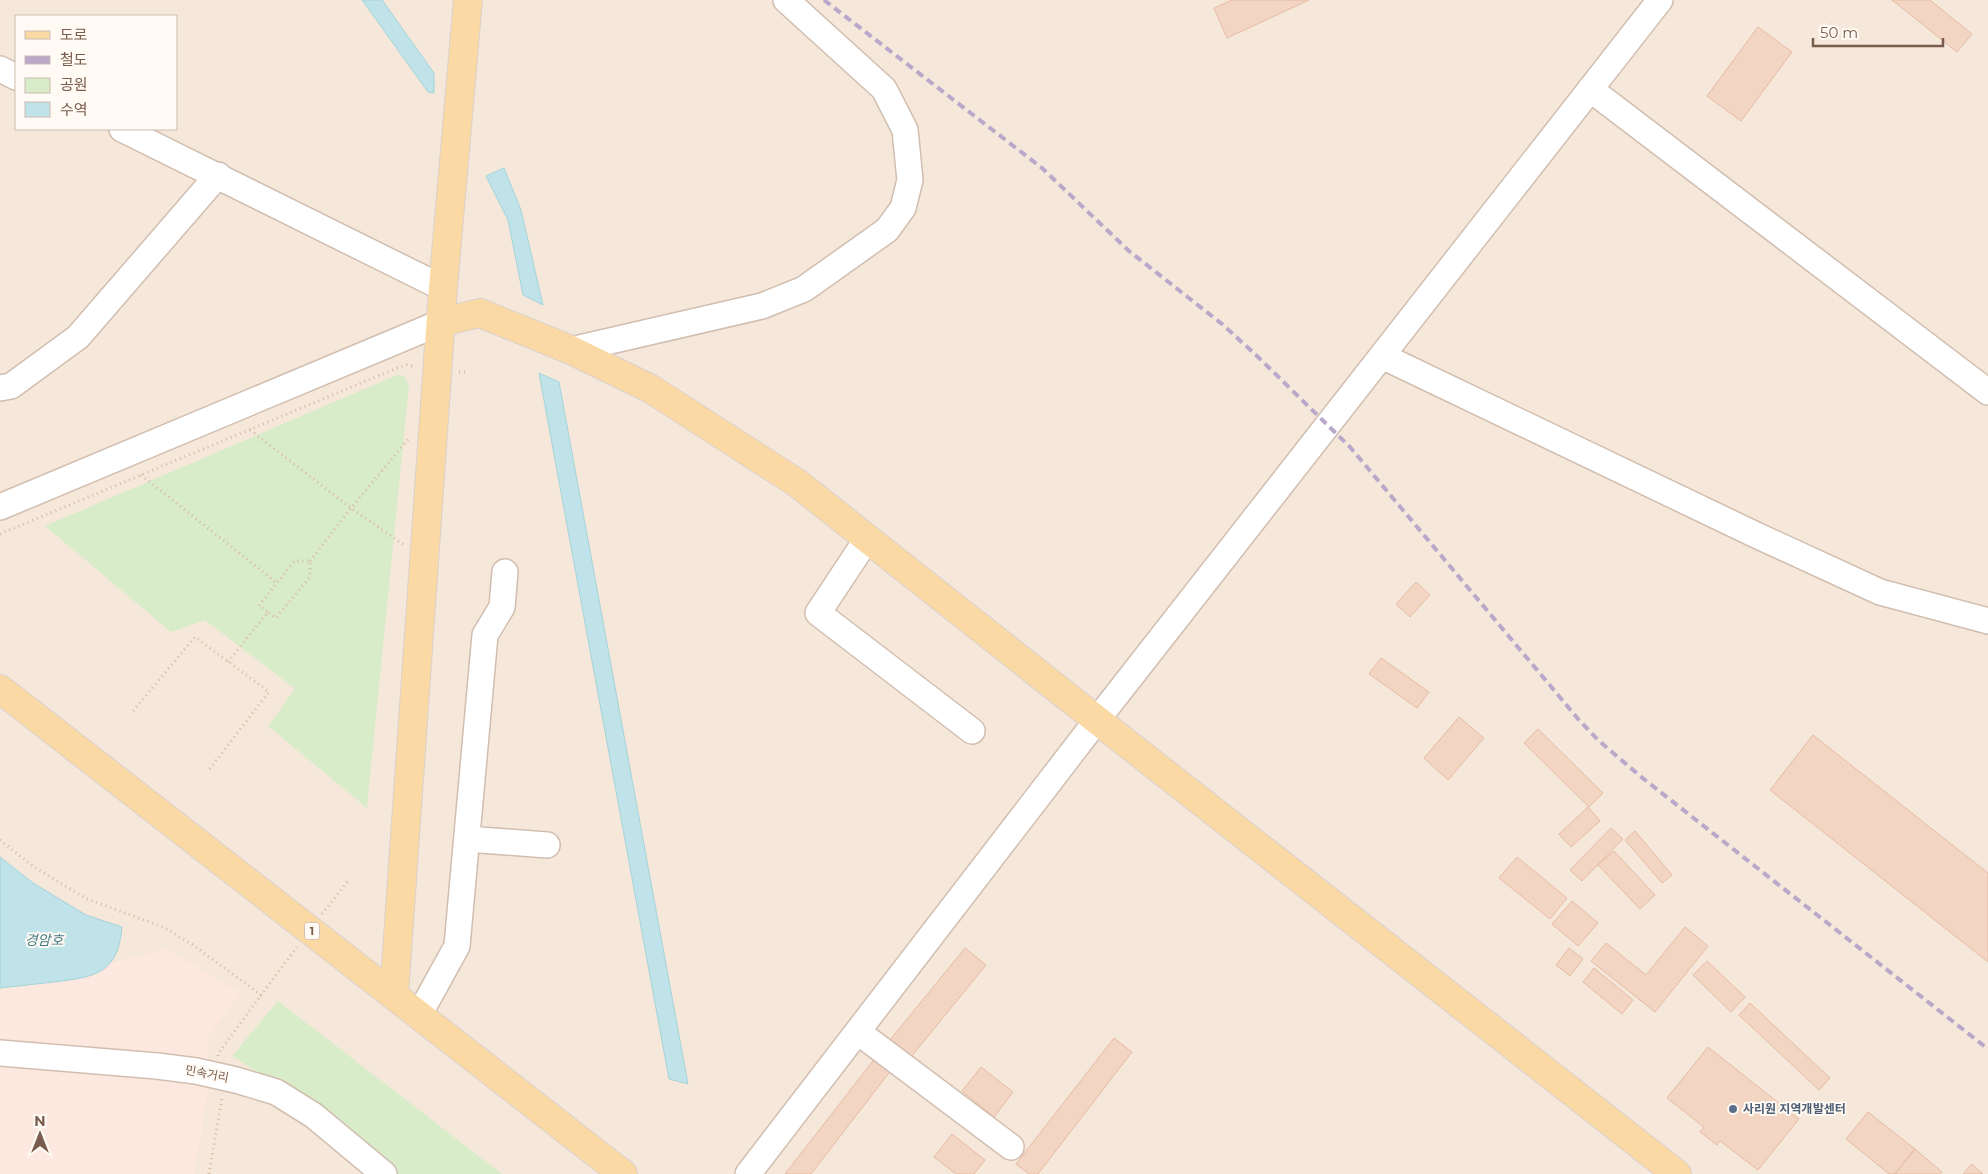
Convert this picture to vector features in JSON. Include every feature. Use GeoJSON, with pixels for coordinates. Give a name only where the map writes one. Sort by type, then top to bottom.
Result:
{"type":"FeatureCollection","features":[{"type":"Feature","properties":{"kind":"main road"},"geometry":{"type":"LineString","coordinates":[[394,995],[443,288],[468,0]]}},
{"type":"Feature","properties":{"kind":"main road"},"geometry":{"type":"LineString","coordinates":[[442,322],[480,313],[571,350],[651,389],[797,483],[1676,1174]]}},
{"type":"Feature","properties":{"kind":"main road","name":"1"},"geometry":{"type":"LineString","coordinates":[[0,689],[623,1174]]}},
{"type":"Feature","properties":{"kind":"street"},"geometry":{"type":"LineString","coordinates":[[571,350],[762,306],[804,289],[887,230],[903,208],[910,180],[905,130],[884,89],[786,0]]}},
{"type":"Feature","properties":{"kind":"street"},"geometry":{"type":"LineString","coordinates":[[748,1174],[1097,720],[1660,0]]}},
{"type":"Feature","properties":{"kind":"street"},"geometry":{"type":"LineString","coordinates":[[0,69],[15,76]]}},
{"type":"Feature","properties":{"kind":"street"},"geometry":{"type":"LineString","coordinates":[[1590,90],[1988,392]]}},
{"type":"Feature","properties":{"kind":"street"},"geometry":{"type":"LineString","coordinates":[[124,130],[443,288]]}},
{"type":"Feature","properties":{"kind":"street"},"geometry":{"type":"LineString","coordinates":[[0,388],[12,386],[78,337],[218,175]]}},
{"type":"Feature","properties":{"kind":"street"},"geometry":{"type":"LineString","coordinates":[[0,507],[442,322]]}},
{"type":"Feature","properties":{"kind":"street"},"geometry":{"type":"LineString","coordinates":[[1382,356],[1756,535],[1880,592],[1988,621]]}},
{"type":"Feature","properties":{"kind":"street"},"geometry":{"type":"LineString","coordinates":[[867,539],[818,613],[972,731]]}},
{"type":"Feature","properties":{"kind":"street"},"geometry":{"type":"LineString","coordinates":[[419,1014],[457,946],[485,635],[502,607],[505,572]]}},
{"type":"Feature","properties":{"kind":"street"},"geometry":{"type":"LineString","coordinates":[[467,839],[547,845]]}},
{"type":"Feature","properties":{"kind":"street"},"geometry":{"type":"LineString","coordinates":[[858,1032],[1011,1148]]}},
{"type":"Feature","properties":{"kind":"street","name":"민속거리"},"geometry":{"type":"LineString","coordinates":[[0,1053],[196,1071],[276,1092],[313,1115],[384,1174]]}},
{"type":"Feature","properties":{"kind":"path"},"geometry":{"type":"LineString","coordinates":[[0,534],[396,368],[407,366],[425,370],[468,372]]}},
{"type":"Feature","properties":{"kind":"path"},"geometry":{"type":"LineString","coordinates":[[250,430],[351,508],[404,546]]}},
{"type":"Feature","properties":{"kind":"path"},"geometry":{"type":"LineString","coordinates":[[310,561],[294,561],[259,606],[276,618],[310,577],[310,561],[351,508],[413,434]]}},
{"type":"Feature","properties":{"kind":"path"},"geometry":{"type":"LineString","coordinates":[[141,475],[277,583]]}},
{"type":"Feature","properties":{"kind":"path"},"geometry":{"type":"LineString","coordinates":[[228,662],[268,612]]}},
{"type":"Feature","properties":{"kind":"path"},"geometry":{"type":"LineString","coordinates":[[133,711],[195,636],[269,692],[208,771]]}},
{"type":"Feature","properties":{"kind":"path"},"geometry":{"type":"LineString","coordinates":[[0,840],[34,867],[87,900],[163,927],[193,945],[261,995]]}},
{"type":"Feature","properties":{"kind":"path"},"geometry":{"type":"LineString","coordinates":[[209,1174],[226,1078],[218,1054],[310,929],[348,881]]}},
{"type":"Feature","properties":{"kind":"shaded area"},"geometry":{"type":"Polygon","coordinates":[[[0,0],[1988,0],[1988,1174],[0,1174],[0,0]]]}},
{"type":"Feature","properties":{"kind":"shaded area"},"geometry":{"type":"Polygon","coordinates":[[[167,949],[240,993],[208,1037],[208,1091],[194,1174],[0,1174],[0,990],[167,949]]]}},
{"type":"Feature","properties":{"kind":"green space"},"geometry":{"type":"Polygon","coordinates":[[[397,375],[404,376],[409,384],[367,808],[268,726],[295,689],[205,620],[171,632],[45,526],[397,375]]]}},
{"type":"Feature","properties":{"kind":"green space"},"geometry":{"type":"Polygon","coordinates":[[[278,1001],[502,1174],[399,1174],[324,1115],[232,1056],[278,1001]]]}},
{"type":"Feature","properties":{"kind":"water"},"geometry":{"type":"Polygon","coordinates":[[[362,0],[382,0],[434,73],[434,93],[428,92],[362,0]]]}},
{"type":"Feature","properties":{"kind":"water"},"geometry":{"type":"Polygon","coordinates":[[[504,168],[521,210],[543,305],[523,295],[508,220],[486,176],[504,168]]]}},
{"type":"Feature","properties":{"kind":"water"},"geometry":{"type":"Polygon","coordinates":[[[539,373],[559,382],[688,1084],[669,1079],[539,373]]]}},
{"type":"Feature","properties":{"kind":"water","name":"경암호"},"geometry":{"type":"Polygon","coordinates":[[[0,857],[33,883],[86,915],[122,927],[120,943],[110,964],[92,975],[81,978],[0,988],[0,857]]]}},
{"type":"Feature","properties":{"kind":"building"},"geometry":{"type":"Polygon","coordinates":[[[1232,0],[1309,0],[1227,38],[1214,8],[1232,0]]]}},
{"type":"Feature","properties":{"kind":"building"},"geometry":{"type":"Polygon","coordinates":[[[1892,0],[1930,0],[1972,34],[1957,52],[1892,0]]]}},
{"type":"Feature","properties":{"kind":"building"},"geometry":{"type":"Polygon","coordinates":[[[1758,27],[1792,52],[1741,121],[1707,96],[1758,27]]]}},
{"type":"Feature","properties":{"kind":"building"},"geometry":{"type":"Polygon","coordinates":[[[1416,582],[1430,595],[1410,617],[1396,604],[1416,582]]]}},
{"type":"Feature","properties":{"kind":"building"},"geometry":{"type":"Polygon","coordinates":[[[1381,658],[1429,692],[1417,708],[1369,674],[1381,658]]]}},
{"type":"Feature","properties":{"kind":"building"},"geometry":{"type":"Polygon","coordinates":[[[1459,717],[1484,738],[1448,780],[1424,758],[1459,717]]]}},
{"type":"Feature","properties":{"kind":"building"},"geometry":{"type":"Polygon","coordinates":[[[1538,729],[1603,793],[1589,807],[1524,743],[1538,729]]]}},
{"type":"Feature","properties":{"kind":"building"},"geometry":{"type":"Polygon","coordinates":[[[1813,735],[1988,873],[1988,962],[1770,790],[1813,735]]]}},
{"type":"Feature","properties":{"kind":"building"},"geometry":{"type":"Polygon","coordinates":[[[1588,807],[1600,821],[1571,847],[1559,834],[1588,807]]]}},
{"type":"Feature","properties":{"kind":"building"},"geometry":{"type":"Polygon","coordinates":[[[1611,828],[1623,839],[1582,881],[1570,870],[1611,828]]]}},
{"type":"Feature","properties":{"kind":"building"},"geometry":{"type":"Polygon","coordinates":[[[1635,831],[1672,875],[1662,883],[1625,840],[1635,831]]]}},
{"type":"Feature","properties":{"kind":"building"},"geometry":{"type":"Polygon","coordinates":[[[1614,851],[1655,895],[1640,909],[1598,865],[1614,851]]]}},
{"type":"Feature","properties":{"kind":"building"},"geometry":{"type":"Polygon","coordinates":[[[1517,857],[1567,898],[1550,919],[1499,878],[1517,857]]]}},
{"type":"Feature","properties":{"kind":"building"},"geometry":{"type":"Polygon","coordinates":[[[1572,901],[1598,923],[1578,946],[1552,924],[1572,901]]]}},
{"type":"Feature","properties":{"kind":"building"},"geometry":{"type":"Polygon","coordinates":[[[1685,927],[1708,946],[1655,1012],[1591,961],[1606,943],[1646,975],[1685,927]]]}},
{"type":"Feature","properties":{"kind":"building"},"geometry":{"type":"Polygon","coordinates":[[[965,948],[986,965],[911,1057],[890,1040],[965,948]]]}},
{"type":"Feature","properties":{"kind":"building"},"geometry":{"type":"Polygon","coordinates":[[[1569,948],[1583,959],[1570,976],[1556,965],[1569,948]]]}},
{"type":"Feature","properties":{"kind":"building"},"geometry":{"type":"Polygon","coordinates":[[[1707,961],[1745,997],[1731,1012],[1693,975],[1707,961]]]}},
{"type":"Feature","properties":{"kind":"building"},"geometry":{"type":"Polygon","coordinates":[[[1594,968],[1633,1000],[1622,1014],[1583,982],[1594,968]]]}},
{"type":"Feature","properties":{"kind":"building"},"geometry":{"type":"Polygon","coordinates":[[[1750,1003],[1830,1078],[1819,1090],[1739,1015],[1750,1003]]]}},
{"type":"Feature","properties":{"kind":"building"},"geometry":{"type":"Polygon","coordinates":[[[1114,1038],[1132,1052],[1038,1174],[1029,1174],[1016,1164],[1114,1038]]]}},
{"type":"Feature","properties":{"kind":"building","name":"사리원 지역개발센터"},"geometry":{"type":"Polygon","coordinates":[[[1708,1047],[1799,1119],[1758,1170],[1720,1141],[1717,1145],[1700,1132],[1704,1127],[1667,1098],[1708,1047]]]}},
{"type":"Feature","properties":{"kind":"building"},"geometry":{"type":"Polygon","coordinates":[[[876,1057],[892,1069],[811,1174],[785,1174],[876,1057]]]}},
{"type":"Feature","properties":{"kind":"building"},"geometry":{"type":"Polygon","coordinates":[[[981,1067],[1013,1092],[994,1117],[962,1091],[981,1067]]]}},
{"type":"Feature","properties":{"kind":"building"},"geometry":{"type":"Polygon","coordinates":[[[1868,1112],[1915,1149],[1895,1174],[1889,1174],[1846,1139],[1868,1112]]]}},
{"type":"Feature","properties":{"kind":"building"},"geometry":{"type":"Polygon","coordinates":[[[952,1134],[985,1160],[974,1174],[956,1174],[934,1157],[952,1134]]]}},
{"type":"Feature","properties":{"kind":"building"},"geometry":{"type":"Polygon","coordinates":[[[1915,1149],[1942,1172],[1940,1174],[1895,1174],[1915,1149]]]}},
{"type":"Feature","properties":{"kind":"building"},"geometry":{"type":"Polygon","coordinates":[[[1972,1164],[1983,1174],[1963,1174],[1972,1164]]]}},
{"type":"Feature","properties":{"kind":"railway"},"geometry":{"type":"LineString","coordinates":[[824,0],[1042,168],[1129,251],[1222,324],[1256,355],[1350,447],[1579,720],[1598,740],[1640,776],[1988,1049]]}},
{"type":"Feature","properties":{"kind":"place","name":"사리원 지역개발센터"},"geometry":{"type":"Point","coordinates":[1733,1109]}}]}
